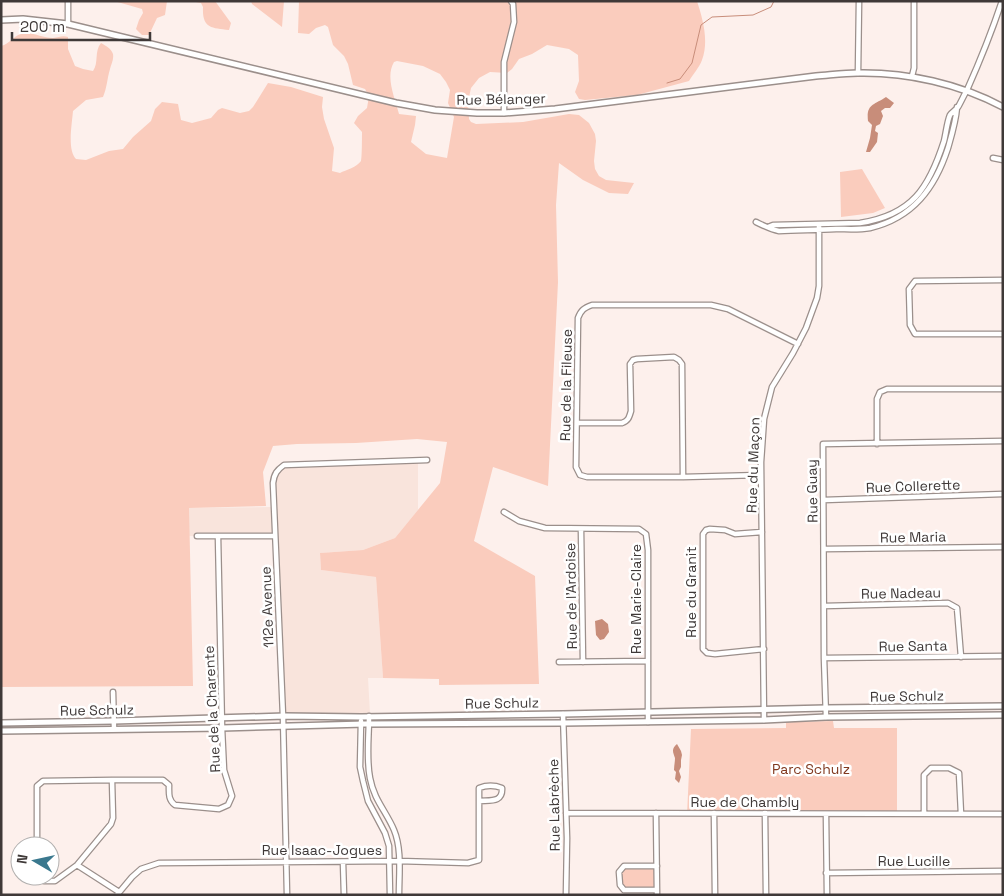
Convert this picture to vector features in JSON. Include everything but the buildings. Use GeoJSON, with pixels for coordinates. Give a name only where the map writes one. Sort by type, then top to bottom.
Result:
{"type":"FeatureCollection","features":[{"type":"Feature","properties":{"kind":"street"},"geometry":{"type":"LineString","coordinates":[[68,1],[68,24]]}},
{"type":"Feature","properties":{"kind":"street"},"geometry":{"type":"LineString","coordinates":[[504,113],[504,62],[514,22],[514,4],[511,1]]}},
{"type":"Feature","properties":{"kind":"street"},"geometry":{"type":"LineString","coordinates":[[858,73],[859,1]]}},
{"type":"Feature","properties":{"kind":"street"},"geometry":{"type":"LineString","coordinates":[[912,76],[914,68],[914,1]]}},
{"type":"Feature","properties":{"kind":"street"},"geometry":{"type":"LineString","coordinates":[[768,227],[773,224],[860,223],[872,221],[885,217],[912,200],[925,186],[932,174],[947,132],[950,114],[957,107],[966,91],[1002,1]]}},
{"type":"Feature","properties":{"kind":"street","name":"Rue Bélanger"},"geometry":{"type":"LineString","coordinates":[[1,20],[23,19],[68,24],[396,103],[435,110],[504,113],[556,109],[858,73],[912,76],[966,91],[1003,107]]}},
{"type":"Feature","properties":{"kind":"street"},"geometry":{"type":"LineString","coordinates":[[756,222],[778,231],[867,228],[890,222],[903,215],[926,193],[941,168],[957,118],[957,107]]}},
{"type":"Feature","properties":{"kind":"street"},"geometry":{"type":"LineString","coordinates":[[993,158],[1003,160]]}},
{"type":"Feature","properties":{"kind":"street","name":"Rue du Maçon"},"geometry":{"type":"LineString","coordinates":[[764,720],[761,475],[764,419],[772,387],[798,344],[817,298],[819,286],[820,224]]}},
{"type":"Feature","properties":{"kind":"street"},"geometry":{"type":"LineString","coordinates":[[1003,280],[915,281],[909,289],[910,325],[915,334],[1003,334]]}},
{"type":"Feature","properties":{"kind":"street","name":"Rue de la Fileuse"},"geometry":{"type":"LineString","coordinates":[[761,475],[587,477],[580,475],[576,467],[578,318],[580,312],[592,306],[711,305],[728,309],[798,344]]}},
{"type":"Feature","properties":{"kind":"street"},"geometry":{"type":"LineString","coordinates":[[577,423],[626,422],[630,418],[631,412],[630,364],[636,359],[674,357],[682,364],[683,477]]}},
{"type":"Feature","properties":{"kind":"street"},"geometry":{"type":"LineString","coordinates":[[877,444],[877,399],[880,392],[887,389],[1003,389]]}},
{"type":"Feature","properties":{"kind":"street","name":"Rue Guay"},"geometry":{"type":"LineString","coordinates":[[826,717],[823,444],[1003,442]]}},
{"type":"Feature","properties":{"kind":"street","name":"112e Avenue"},"geometry":{"type":"LineString","coordinates":[[287,895],[283,716],[274,475],[284,465],[427,460]]}},
{"type":"Feature","properties":{"kind":"street","name":"Rue Collerette"},"geometry":{"type":"LineString","coordinates":[[824,500],[1003,494]]}},
{"type":"Feature","properties":{"kind":"street","name":"Rue Marie-Claire"},"geometry":{"type":"LineString","coordinates":[[504,512],[532,526],[545,528],[639,529],[646,534],[648,550],[648,722]]}},
{"type":"Feature","properties":{"kind":"street","name":"Rue de l'Ardoise"},"geometry":{"type":"LineString","coordinates":[[581,529],[583,662]]}},
{"type":"Feature","properties":{"kind":"street","name":"Rue du Granit"},"geometry":{"type":"LineString","coordinates":[[762,532],[735,534],[725,530],[710,529],[702,534],[703,649],[707,653],[715,654],[764,650]]}},
{"type":"Feature","properties":{"kind":"street"},"geometry":{"type":"LineString","coordinates":[[197,536],[275,536]]}},
{"type":"Feature","properties":{"kind":"street","name":"Rue de la Charente"},"geometry":{"type":"LineString","coordinates":[[112,780],[163,780],[169,785],[169,798],[175,804],[219,809],[228,804],[232,796],[224,770],[218,536]]}},
{"type":"Feature","properties":{"kind":"street","name":"Rue Maria"},"geometry":{"type":"LineString","coordinates":[[824,549],[1003,547]]}},
{"type":"Feature","properties":{"kind":"street","name":"Rue Nadeau"},"geometry":{"type":"LineString","coordinates":[[824,606],[948,603],[957,608],[961,657]]}},
{"type":"Feature","properties":{"kind":"street","name":"Rue Santa"},"geometry":{"type":"LineString","coordinates":[[824,658],[1003,656]]}},
{"type":"Feature","properties":{"kind":"street"},"geometry":{"type":"LineString","coordinates":[[560,662],[648,661]]}},
{"type":"Feature","properties":{"kind":"street"},"geometry":{"type":"LineString","coordinates":[[113,692],[114,729]]}},
{"type":"Feature","properties":{"kind":"street","name":"Rue Schulz"},"geometry":{"type":"LineString","coordinates":[[1,723],[283,716],[361,717],[1003,706]]}},
{"type":"Feature","properties":{"kind":"street"},"geometry":{"type":"LineString","coordinates":[[898,707],[899,717]]}},
{"type":"Feature","properties":{"kind":"street"},"geometry":{"type":"LineString","coordinates":[[713,711],[713,721]]}},
{"type":"Feature","properties":{"kind":"street","name":"Rue Labrèche"},"geometry":{"type":"LineString","coordinates":[[563,714],[566,895]]}},
{"type":"Feature","properties":{"kind":"street","name":"Rue Schulz"},"geometry":{"type":"LineString","coordinates":[[1,731],[1003,715]]}},
{"type":"Feature","properties":{"kind":"street"},"geometry":{"type":"LineString","coordinates":[[321,716],[321,725]]}},
{"type":"Feature","properties":{"kind":"street"},"geometry":{"type":"LineString","coordinates":[[369,716],[368,758],[370,779],[376,798],[394,830],[399,851],[399,895]]}},
{"type":"Feature","properties":{"kind":"street"},"geometry":{"type":"LineString","coordinates":[[361,717],[360,767],[362,781],[368,801],[386,833],[389,846],[390,895]]}},
{"type":"Feature","properties":{"kind":"street"},"geometry":{"type":"LineString","coordinates":[[924,814],[924,775],[930,768],[949,768],[959,773],[961,814]]}},
{"type":"Feature","properties":{"kind":"street"},"geometry":{"type":"LineString","coordinates":[[37,836],[38,786],[43,781],[112,780],[113,818],[111,824],[77,865],[60,878]]}},
{"type":"Feature","properties":{"kind":"street"},"geometry":{"type":"LineString","coordinates":[[484,786],[502,788],[502,794],[497,799],[479,801],[479,788],[484,786]]}},
{"type":"Feature","properties":{"kind":"street","name":"Rue Isaac-Jogues"},"geometry":{"type":"LineString","coordinates":[[118,894],[141,869],[159,863],[399,861],[468,863],[479,860],[479,801]]}},
{"type":"Feature","properties":{"kind":"street","name":"Rue de Chambly"},"geometry":{"type":"LineString","coordinates":[[566,813],[1003,814]]}},
{"type":"Feature","properties":{"kind":"street"},"geometry":{"type":"LineString","coordinates":[[656,813],[657,866],[657,892],[624,890],[620,885],[619,872],[624,866],[657,866]]}},
{"type":"Feature","properties":{"kind":"street"},"geometry":{"type":"LineString","coordinates":[[714,813],[715,895]]}},
{"type":"Feature","properties":{"kind":"street"},"geometry":{"type":"LineString","coordinates":[[765,813],[766,895]]}},
{"type":"Feature","properties":{"kind":"street"},"geometry":{"type":"LineString","coordinates":[[826,814],[827,895]]}},
{"type":"Feature","properties":{"kind":"street"},"geometry":{"type":"LineString","coordinates":[[343,862],[344,895]]}},
{"type":"Feature","properties":{"kind":"street"},"geometry":{"type":"LineString","coordinates":[[77,865],[118,894]]}},
{"type":"Feature","properties":{"kind":"street","name":"Rue Lucille"},"geometry":{"type":"LineString","coordinates":[[826,873],[1003,872]]}},
{"type":"Feature","properties":{"kind":"shaded area"},"geometry":{"type":"Polygon","coordinates":[[[886,97],[894,103],[890,108],[885,108],[881,111],[883,116],[875,131],[878,133],[877,142],[870,152],[866,152],[872,125],[868,121],[868,111],[886,97]]]}},
{"type":"Feature","properties":{"kind":"shaded area"},"geometry":{"type":"Polygon","coordinates":[[[418,462],[418,510],[395,538],[363,550],[320,553],[321,570],[376,577],[383,678],[368,678],[370,714],[285,714],[281,586],[276,536],[189,536],[188,508],[274,507],[273,483],[280,469],[286,467],[418,462]]]}},
{"type":"Feature","properties":{"kind":"shaded area"},"geometry":{"type":"Polygon","coordinates":[[[602,619],[608,624],[609,632],[604,639],[600,640],[596,635],[595,621],[602,619]]]}},
{"type":"Feature","properties":{"kind":"shaded area"},"geometry":{"type":"Polygon","coordinates":[[[677,744],[682,755],[679,783],[675,779],[673,751],[677,744]]]}},
{"type":"Feature","properties":{"kind":"green space"},"geometry":{"type":"Polygon","coordinates":[[[114,1],[167,1],[165,15],[157,18],[149,35],[142,35],[136,29],[143,13],[142,9],[114,1]]]}},
{"type":"Feature","properties":{"kind":"green space"},"geometry":{"type":"Polygon","coordinates":[[[191,1],[215,1],[231,23],[229,30],[209,26],[204,19],[201,3],[191,1]]]}},
{"type":"Feature","properties":{"kind":"green space"},"geometry":{"type":"Polygon","coordinates":[[[251,1],[284,1],[282,27],[252,4],[251,1]]]}},
{"type":"Feature","properties":{"kind":"green space"},"geometry":{"type":"Polygon","coordinates":[[[299,1],[697,1],[703,23],[705,45],[701,63],[689,81],[637,95],[579,99],[575,92],[579,81],[578,55],[569,49],[547,45],[519,59],[507,73],[490,72],[479,78],[471,88],[468,102],[469,119],[476,124],[523,122],[569,114],[579,115],[589,123],[595,134],[594,161],[595,169],[599,176],[606,180],[634,183],[628,194],[609,193],[583,180],[559,163],[556,205],[558,282],[548,486],[493,467],[474,541],[535,576],[539,684],[439,685],[439,679],[383,678],[376,577],[321,570],[320,553],[363,550],[395,538],[440,483],[447,442],[417,439],[273,446],[263,472],[266,506],[189,508],[193,686],[1,687],[1,46],[7,44],[18,35],[25,33],[49,38],[66,36],[68,37],[68,49],[75,66],[93,71],[101,43],[111,50],[113,58],[103,97],[86,100],[73,111],[71,143],[73,155],[76,159],[86,160],[109,151],[123,149],[151,121],[155,109],[162,102],[178,104],[181,120],[192,123],[211,118],[222,108],[240,113],[249,111],[268,83],[291,87],[323,97],[324,119],[334,148],[332,171],[340,173],[354,167],[361,161],[362,132],[354,123],[358,116],[367,108],[369,96],[365,89],[353,85],[348,64],[344,56],[333,45],[328,27],[325,25],[316,28],[309,34],[298,33],[299,1]],[[394,62],[390,74],[393,94],[399,114],[416,116],[411,142],[426,154],[447,158],[454,117],[448,103],[450,90],[440,74],[423,66],[394,62]]]}},
{"type":"Feature","properties":{"kind":"green space"},"geometry":{"type":"Polygon","coordinates":[[[862,169],[885,208],[873,213],[841,217],[840,172],[862,169]]]}},
{"type":"Feature","properties":{"kind":"green space","name":"Parc Schulz"},"geometry":{"type":"Polygon","coordinates":[[[833,721],[834,728],[897,728],[897,815],[687,815],[691,729],[786,728],[786,722],[833,721]]]}},
{"type":"Feature","properties":{"kind":"green space"},"geometry":{"type":"Polygon","coordinates":[[[624,866],[657,866],[657,890],[624,890],[620,885],[619,872],[624,866]]]}},
{"type":"Feature","properties":{"kind":"waterway"},"geometry":{"type":"LineString","coordinates":[[667,83],[680,79],[692,63],[701,25],[712,17],[753,15],[771,7],[774,1]]}}]}
